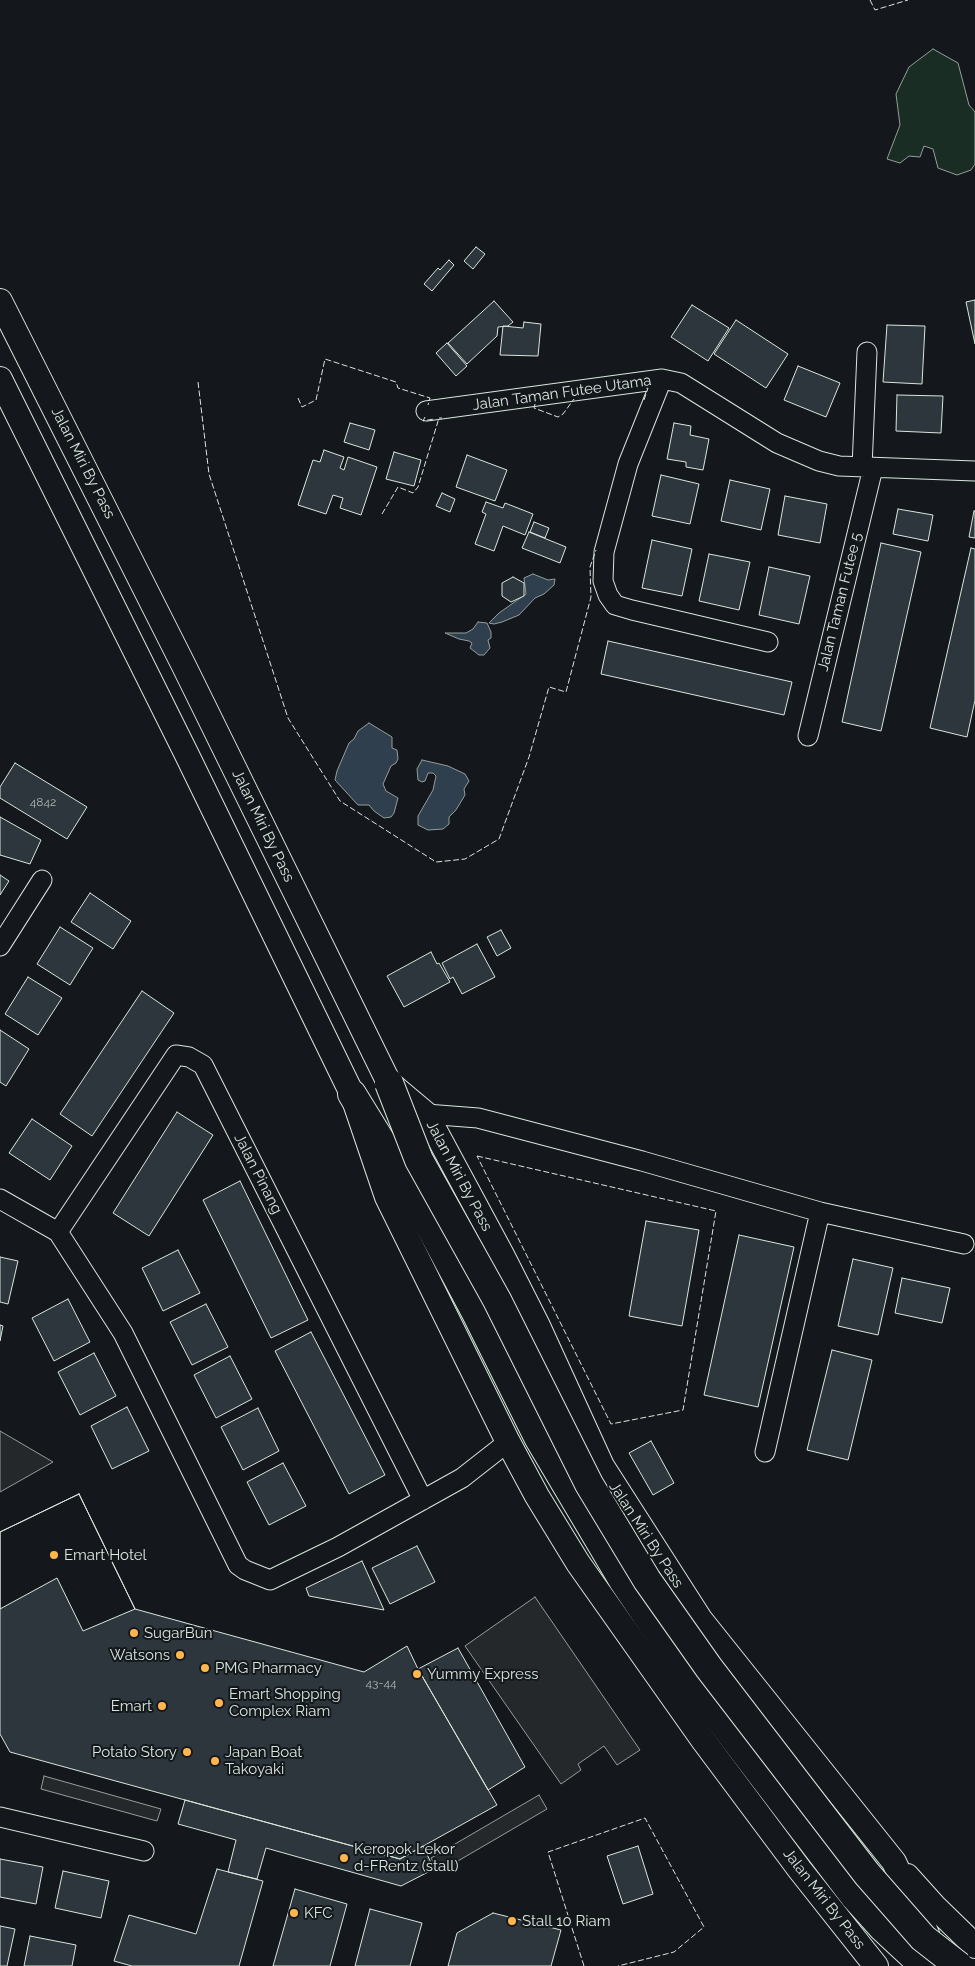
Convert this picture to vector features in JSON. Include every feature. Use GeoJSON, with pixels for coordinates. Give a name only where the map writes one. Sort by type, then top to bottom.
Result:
{"type":"FeatureCollection","features":[{"type":"Feature","properties":{"kind":"highway"},"geometry":{"type":"LineString","coordinates":[[389,1083],[419,1160],[497,1300],[589,1484],[648,1580],[709,1668],[867,1874],[924,1938],[959,1966]]}},
{"type":"Feature","properties":{"kind":"highway"},"geometry":{"type":"LineString","coordinates":[[352,1094],[408,1186],[476,1313],[538,1437],[624,1582],[695,1687],[855,1897],[882,1927],[924,1966]]}},
{"type":"Feature","properties":{"kind":"main road","name":"Jalan Miri By Pass"},"geometry":{"type":"LineString","coordinates":[[0,301],[184,666],[389,1083],[426,1114],[538,1326],[602,1466],[700,1619],[894,1862],[921,1924],[946,1966]]}},
{"type":"Feature","properties":{"kind":"main road","name":"Jalan Miri By Pass"},"geometry":{"type":"LineString","coordinates":[[0,379],[187,755],[352,1094],[387,1197],[508,1442],[537,1496],[578,1563],[764,1822],[876,1966]]}},
{"type":"Feature","properties":{"kind":"main road"},"geometry":{"type":"LineString","coordinates":[[894,1862],[934,1906],[975,1946]]}},
{"type":"Feature","properties":{"kind":"street","name":"Jalan Taman Futee 5"},"geometry":{"type":"LineString","coordinates":[[808,736],[867,468],[867,352]]}},
{"type":"Feature","properties":{"kind":"street","name":"Jalan Taman Futee Utama"},"geometry":{"type":"LineString","coordinates":[[426,411],[662,378],[681,382],[777,443],[819,461],[839,466],[867,468],[975,471]]}},
{"type":"Feature","properties":{"kind":"street"},"geometry":{"type":"LineString","coordinates":[[662,378],[628,464],[604,552],[603,581],[608,595],[615,605],[632,610],[768,642]]}},
{"type":"Feature","properties":{"kind":"street"},"geometry":{"type":"LineString","coordinates":[[0,946],[42,880]]}},
{"type":"Feature","properties":{"kind":"street","name":"Jalan Pinang"},"geometry":{"type":"LineString","coordinates":[[58,1232],[176,1055],[189,1057],[203,1065],[424,1500]]}},
{"type":"Feature","properties":{"kind":"street"},"geometry":{"type":"LineString","coordinates":[[426,1114],[478,1118],[642,1161],[820,1212],[964,1244]]}},
{"type":"Feature","properties":{"kind":"street"},"geometry":{"type":"LineString","coordinates":[[0,1199],[58,1232],[123,1334],[238,1565],[245,1570],[270,1580],[338,1546],[462,1478],[508,1442]]}},
{"type":"Feature","properties":{"kind":"street"},"geometry":{"type":"LineString","coordinates":[[765,1452],[820,1212]]}},
{"type":"Feature","properties":{"kind":"street"},"geometry":{"type":"LineString","coordinates":[[0,1817],[144,1851]]}},
{"type":"Feature","properties":{"kind":"green space"},"geometry":{"type":"Polygon","coordinates":[[[933,49],[958,63],[969,105],[975,112],[975,164],[971,170],[957,175],[938,168],[933,149],[924,146],[920,157],[909,156],[900,163],[887,159],[900,125],[896,94],[909,67],[933,49]]]}},
{"type":"Feature","properties":{"kind":"shaded area"},"geometry":{"type":"Polygon","coordinates":[[[0,1431],[53,1462],[0,1492],[0,1431]]]}},
{"type":"Feature","properties":{"kind":"shaded area"},"geometry":{"type":"Polygon","coordinates":[[[535,1597],[640,1750],[617,1765],[604,1746],[578,1764],[581,1770],[561,1784],[465,1646],[535,1597]]]}},
{"type":"Feature","properties":{"kind":"shaded area"},"geometry":{"type":"Polygon","coordinates":[[[44,1776],[161,1809],[157,1821],[41,1789],[44,1776]]]}},
{"type":"Feature","properties":{"kind":"shaded area"},"geometry":{"type":"Polygon","coordinates":[[[539,1795],[547,1809],[439,1872],[431,1858],[539,1795]]]}},
{"type":"Feature","properties":{"kind":"water"},"geometry":{"type":"Polygon","coordinates":[[[533,574],[548,580],[555,579],[554,585],[544,594],[535,598],[519,615],[502,622],[489,623],[499,613],[526,594],[524,578],[533,574]]]}},
{"type":"Feature","properties":{"kind":"water"},"geometry":{"type":"Polygon","coordinates":[[[478,622],[487,623],[491,632],[491,638],[488,640],[490,648],[484,655],[479,655],[470,648],[472,643],[469,641],[445,633],[466,633],[473,629],[478,622]]]}},
{"type":"Feature","properties":{"kind":"water"},"geometry":{"type":"Polygon","coordinates":[[[369,723],[392,737],[392,748],[397,750],[398,759],[391,766],[383,784],[386,791],[398,798],[391,817],[384,818],[369,805],[358,805],[335,780],[349,743],[354,739],[358,731],[369,723]]]}},
{"type":"Feature","properties":{"kind":"water"},"geometry":{"type":"Polygon","coordinates":[[[422,760],[448,766],[465,774],[469,781],[464,789],[465,795],[456,810],[449,817],[449,824],[443,829],[428,830],[418,825],[418,816],[433,790],[436,776],[433,773],[428,773],[425,781],[418,780],[417,769],[422,760]]]}},
{"type":"Feature","properties":{"kind":"building"},"geometry":{"type":"Polygon","coordinates":[[[476,247],[485,254],[473,269],[464,261],[476,247]]]}},
{"type":"Feature","properties":{"kind":"building"},"geometry":{"type":"Polygon","coordinates":[[[449,260],[454,265],[432,291],[424,284],[438,268],[440,270],[449,260]]]}},
{"type":"Feature","properties":{"kind":"building"},"geometry":{"type":"Polygon","coordinates":[[[975,300],[975,344],[966,302],[975,300]]]}},
{"type":"Feature","properties":{"kind":"building"},"geometry":{"type":"Polygon","coordinates":[[[494,301],[513,322],[508,326],[498,327],[497,336],[467,364],[448,343],[494,301]]]}},
{"type":"Feature","properties":{"kind":"building"},"geometry":{"type":"Polygon","coordinates":[[[692,305],[729,328],[708,361],[671,337],[692,305]]]}},
{"type":"Feature","properties":{"kind":"building"},"geometry":{"type":"Polygon","coordinates":[[[736,320],[788,354],[766,388],[714,354],[736,320]]]}},
{"type":"Feature","properties":{"kind":"building"},"geometry":{"type":"Polygon","coordinates":[[[524,322],[541,324],[538,356],[500,355],[503,326],[523,328],[524,322]]]}},
{"type":"Feature","properties":{"kind":"building"},"geometry":{"type":"Polygon","coordinates":[[[887,325],[925,326],[922,384],[883,382],[887,325]]]}},
{"type":"Feature","properties":{"kind":"building"},"geometry":{"type":"Polygon","coordinates":[[[447,343],[467,366],[456,376],[436,353],[447,343]]]}},
{"type":"Feature","properties":{"kind":"building"},"geometry":{"type":"Polygon","coordinates":[[[798,366],[840,383],[826,417],[784,400],[798,366]]]}},
{"type":"Feature","properties":{"kind":"building"},"geometry":{"type":"Polygon","coordinates":[[[897,395],[943,396],[941,433],[896,431],[897,395]]]}},
{"type":"Feature","properties":{"kind":"building"},"geometry":{"type":"Polygon","coordinates":[[[350,423],[375,430],[369,450],[344,442],[350,423]]]}},
{"type":"Feature","properties":{"kind":"building"},"geometry":{"type":"Polygon","coordinates":[[[674,423],[691,426],[690,435],[709,439],[703,470],[686,467],[686,462],[667,459],[674,423]]]}},
{"type":"Feature","properties":{"kind":"building"},"geometry":{"type":"Polygon","coordinates":[[[324,450],[344,457],[340,468],[344,470],[348,457],[377,467],[361,515],[340,508],[343,498],[333,495],[326,514],[298,505],[313,460],[320,462],[324,450]]]}},
{"type":"Feature","properties":{"kind":"building"},"geometry":{"type":"Polygon","coordinates":[[[394,452],[421,460],[414,486],[386,479],[394,452]]]}},
{"type":"Feature","properties":{"kind":"building"},"geometry":{"type":"Polygon","coordinates":[[[467,455],[507,470],[495,501],[456,487],[467,455]]]}},
{"type":"Feature","properties":{"kind":"building"},"geometry":{"type":"Polygon","coordinates":[[[661,475],[699,484],[690,524],[652,516],[661,475]]]}},
{"type":"Feature","properties":{"kind":"building"},"geometry":{"type":"Polygon","coordinates":[[[730,480],[770,489],[761,530],[721,521],[730,480]]]}},
{"type":"Feature","properties":{"kind":"building"},"geometry":{"type":"Polygon","coordinates":[[[442,493],[455,499],[450,512],[436,506],[442,493]]]}},
{"type":"Feature","properties":{"kind":"building"},"geometry":{"type":"Polygon","coordinates":[[[785,496],[827,504],[820,543],[778,535],[785,496]]]}},
{"type":"Feature","properties":{"kind":"building"},"geometry":{"type":"Polygon","coordinates":[[[486,502],[503,508],[505,503],[533,514],[525,535],[503,526],[494,551],[475,544],[486,514],[482,512],[486,502]]]}},
{"type":"Feature","properties":{"kind":"building"},"geometry":{"type":"Polygon","coordinates":[[[898,509],[933,515],[928,541],[893,534],[898,509]]]}},
{"type":"Feature","properties":{"kind":"building"},"geometry":{"type":"Polygon","coordinates":[[[975,511],[975,538],[969,537],[975,511]]]}},
{"type":"Feature","properties":{"kind":"building"},"geometry":{"type":"Polygon","coordinates":[[[534,522],[549,528],[545,538],[530,532],[534,522]]]}},
{"type":"Feature","properties":{"kind":"building"},"geometry":{"type":"Polygon","coordinates":[[[529,532],[566,547],[560,563],[522,548],[529,532]]]}},
{"type":"Feature","properties":{"kind":"building"},"geometry":{"type":"Polygon","coordinates":[[[652,540],[692,549],[682,596],[642,588],[652,540]]]}},
{"type":"Feature","properties":{"kind":"building"},"geometry":{"type":"Polygon","coordinates":[[[881,543],[921,552],[881,731],[842,722],[881,543]]]}},
{"type":"Feature","properties":{"kind":"building"},"geometry":{"type":"Polygon","coordinates":[[[971,548],[975,549],[975,700],[967,737],[930,728],[971,548]]]}},
{"type":"Feature","properties":{"kind":"building"},"geometry":{"type":"Polygon","coordinates":[[[709,554],[750,562],[739,610],[699,601],[709,554]]]}},
{"type":"Feature","properties":{"kind":"building"},"geometry":{"type":"Polygon","coordinates":[[[769,567],[810,576],[799,624],[759,615],[769,567]]]}},
{"type":"Feature","properties":{"kind":"building"},"geometry":{"type":"Polygon","coordinates":[[[513,577],[524,583],[524,596],[511,602],[502,596],[502,583],[513,577]]]}},
{"type":"Feature","properties":{"kind":"building"},"geometry":{"type":"Polygon","coordinates":[[[608,641],[792,682],[784,715],[601,674],[608,641]]]}},
{"type":"Feature","properties":{"kind":"building"},"geometry":{"type":"Polygon","coordinates":[[[15,763],[87,807],[67,839],[0,798],[0,787],[15,763]]]}},
{"type":"Feature","properties":{"kind":"building"},"geometry":{"type":"Polygon","coordinates":[[[0,817],[41,840],[30,864],[0,855],[0,817]]]}},
{"type":"Feature","properties":{"kind":"building"},"geometry":{"type":"Polygon","coordinates":[[[0,875],[9,881],[0,895],[0,875]]]}},
{"type":"Feature","properties":{"kind":"building"},"geometry":{"type":"Polygon","coordinates":[[[90,893],[131,921],[113,949],[71,922],[90,893]]]}},
{"type":"Feature","properties":{"kind":"building"},"geometry":{"type":"Polygon","coordinates":[[[60,927],[93,948],[70,985],[37,964],[60,927]]]}},
{"type":"Feature","properties":{"kind":"building"},"geometry":{"type":"Polygon","coordinates":[[[501,930],[511,948],[497,956],[487,937],[501,930]]]}},
{"type":"Feature","properties":{"kind":"building"},"geometry":{"type":"Polygon","coordinates":[[[477,944],[495,977],[462,994],[453,977],[450,979],[442,963],[477,944]]]}},
{"type":"Feature","properties":{"kind":"building"},"geometry":{"type":"Polygon","coordinates":[[[431,952],[450,982],[404,1007],[387,976],[431,952]]]}},
{"type":"Feature","properties":{"kind":"building"},"geometry":{"type":"Polygon","coordinates":[[[28,977],[62,998],[38,1035],[5,1014],[28,977]]]}},
{"type":"Feature","properties":{"kind":"building"},"geometry":{"type":"Polygon","coordinates":[[[142,991],[174,1013],[92,1136],[60,1114],[142,991]]]}},
{"type":"Feature","properties":{"kind":"building"},"geometry":{"type":"Polygon","coordinates":[[[0,1030],[29,1049],[6,1086],[0,1082],[0,1030]]]}},
{"type":"Feature","properties":{"kind":"building"},"geometry":{"type":"Polygon","coordinates":[[[177,1112],[213,1135],[149,1236],[113,1213],[177,1112]]]}},
{"type":"Feature","properties":{"kind":"building"},"geometry":{"type":"Polygon","coordinates":[[[32,1119],[72,1146],[50,1180],[9,1153],[32,1119]]]}},
{"type":"Feature","properties":{"kind":"building"},"geometry":{"type":"Polygon","coordinates":[[[240,1181],[308,1320],[271,1338],[203,1200],[240,1181]]]}},
{"type":"Feature","properties":{"kind":"building"},"geometry":{"type":"Polygon","coordinates":[[[646,1221],[699,1230],[682,1326],[629,1316],[646,1221]]]}},
{"type":"Feature","properties":{"kind":"building"},"geometry":{"type":"Polygon","coordinates":[[[739,1235],[794,1247],[758,1407],[704,1395],[739,1235]]]}},
{"type":"Feature","properties":{"kind":"building"},"geometry":{"type":"Polygon","coordinates":[[[178,1250],[200,1293],[163,1311],[142,1268],[178,1250]]]}},
{"type":"Feature","properties":{"kind":"building"},"geometry":{"type":"Polygon","coordinates":[[[0,1257],[18,1261],[8,1304],[0,1302],[0,1257]]]}},
{"type":"Feature","properties":{"kind":"building"},"geometry":{"type":"Polygon","coordinates":[[[853,1259],[893,1268],[878,1335],[838,1326],[853,1259]]]}},
{"type":"Feature","properties":{"kind":"building"},"geometry":{"type":"Polygon","coordinates":[[[902,1278],[950,1288],[942,1323],[895,1313],[902,1278]]]}},
{"type":"Feature","properties":{"kind":"building"},"geometry":{"type":"Polygon","coordinates":[[[68,1299],[90,1342],[54,1361],[32,1318],[68,1299]]]}},
{"type":"Feature","properties":{"kind":"building"},"geometry":{"type":"Polygon","coordinates":[[[206,1304],[228,1347],[192,1365],[170,1322],[206,1304]]]}},
{"type":"Feature","properties":{"kind":"building"},"geometry":{"type":"Polygon","coordinates":[[[0,1325],[3,1326],[0,1341],[0,1325]]]}},
{"type":"Feature","properties":{"kind":"building"},"geometry":{"type":"Polygon","coordinates":[[[311,1332],[385,1475],[349,1494],[275,1351],[311,1332]]]}},
{"type":"Feature","properties":{"kind":"building"},"geometry":{"type":"Polygon","coordinates":[[[832,1350],[872,1360],[848,1460],[807,1450],[832,1350]]]}},
{"type":"Feature","properties":{"kind":"building"},"geometry":{"type":"Polygon","coordinates":[[[94,1353],[116,1396],[80,1415],[58,1372],[94,1353]]]}},
{"type":"Feature","properties":{"kind":"building"},"geometry":{"type":"Polygon","coordinates":[[[230,1356],[252,1399],[216,1418],[194,1375],[230,1356]]]}},
{"type":"Feature","properties":{"kind":"building"},"geometry":{"type":"Polygon","coordinates":[[[127,1407],[149,1451],[112,1469],[91,1426],[127,1407]]]}},
{"type":"Feature","properties":{"kind":"building"},"geometry":{"type":"Polygon","coordinates":[[[258,1408],[279,1451],[243,1470],[221,1427],[258,1408]]]}},
{"type":"Feature","properties":{"kind":"building"},"geometry":{"type":"Polygon","coordinates":[[[651,1441],[674,1483],[653,1495],[629,1453],[651,1441]]]}},
{"type":"Feature","properties":{"kind":"building"},"geometry":{"type":"Polygon","coordinates":[[[283,1463],[306,1506],[269,1525],[247,1482],[283,1463]]]}},
{"type":"Feature","properties":{"kind":"building","name":"Emart Shopping Complex Riam"},"geometry":{"type":"Polygon","coordinates":[[[79,1494],[135,1609],[364,1672],[407,1646],[418,1669],[497,1805],[400,1859],[10,1752],[0,1734],[0,1532],[79,1494]]]}},
{"type":"Feature","properties":{"kind":"building","name":"Emart Hotel"},"geometry":{"type":"Polygon","coordinates":[[[79,1494],[135,1609],[83,1631],[57,1578],[0,1609],[0,1532],[79,1494]]]}},
{"type":"Feature","properties":{"kind":"building"},"geometry":{"type":"Polygon","coordinates":[[[417,1546],[435,1582],[390,1604],[372,1568],[417,1546]]]}},
{"type":"Feature","properties":{"kind":"building"},"geometry":{"type":"Polygon","coordinates":[[[362,1561],[384,1610],[309,1596],[306,1588],[362,1561]]]}},
{"type":"Feature","properties":{"kind":"building"},"geometry":{"type":"Polygon","coordinates":[[[458,1648],[525,1767],[488,1790],[418,1669],[458,1648]]]}},
{"type":"Feature","properties":{"kind":"building"},"geometry":{"type":"Polygon","coordinates":[[[185,1800],[400,1859],[423,1846],[434,1869],[401,1886],[266,1848],[257,1879],[228,1872],[236,1840],[178,1824],[185,1800]]]}},
{"type":"Feature","properties":{"kind":"building"},"geometry":{"type":"Polygon","coordinates":[[[638,1846],[653,1894],[623,1904],[607,1856],[638,1846]]]}},
{"type":"Feature","properties":{"kind":"building"},"geometry":{"type":"Polygon","coordinates":[[[0,1859],[43,1867],[36,1904],[0,1897],[0,1859]]]}},
{"type":"Feature","properties":{"kind":"building"},"geometry":{"type":"Polygon","coordinates":[[[217,1869],[263,1881],[239,1966],[132,1966],[114,1961],[129,1915],[196,1934],[217,1869]]]}},
{"type":"Feature","properties":{"kind":"building"},"geometry":{"type":"Polygon","coordinates":[[[63,1871],[109,1881],[101,1918],[55,1908],[63,1871]]]}},
{"type":"Feature","properties":{"kind":"building"},"geometry":{"type":"Polygon","coordinates":[[[295,1889],[347,1904],[330,1966],[273,1966],[295,1889]]]}},
{"type":"Feature","properties":{"kind":"building"},"geometry":{"type":"Polygon","coordinates":[[[370,1909],[422,1923],[410,1966],[355,1966],[370,1909]]]}},
{"type":"Feature","properties":{"kind":"building"},"geometry":{"type":"Polygon","coordinates":[[[493,1913],[561,1930],[551,1966],[448,1966],[457,1933],[493,1913]]]}},
{"type":"Feature","properties":{"kind":"building"},"geometry":{"type":"Polygon","coordinates":[[[0,1926],[15,1929],[7,1966],[0,1966],[0,1926]]]}},
{"type":"Feature","properties":{"kind":"building"},"geometry":{"type":"Polygon","coordinates":[[[30,1936],[76,1945],[72,1966],[24,1966],[30,1936]]]}},
{"type":"Feature","properties":{"kind":"fence"},"geometry":{"type":"LineString","coordinates":[[870,0],[875,10],[908,0]]}},
{"type":"Feature","properties":{"kind":"fence"},"geometry":{"type":"LineString","coordinates":[[298,398],[302,407],[316,400],[325,359],[396,382],[398,388],[430,398],[428,405]]}},
{"type":"Feature","properties":{"kind":"fence"},"geometry":{"type":"LineString","coordinates":[[198,382],[209,474],[288,718],[340,801],[436,862],[465,859],[499,839],[529,757],[549,687],[566,692],[591,597],[590,567],[596,550]]}},
{"type":"Feature","properties":{"kind":"fence"},"geometry":{"type":"LineString","coordinates":[[644,400],[648,388],[646,388]]}},
{"type":"Feature","properties":{"kind":"fence"},"geometry":{"type":"LineString","coordinates":[[535,404],[534,408],[558,417],[563,414],[574,399]]}},
{"type":"Feature","properties":{"kind":"fence"},"geometry":{"type":"LineString","coordinates":[[425,417],[423,421],[434,419]]}},
{"type":"Feature","properties":{"kind":"fence"},"geometry":{"type":"LineString","coordinates":[[382,514],[398,487],[413,493],[418,487],[439,418],[442,418]]}},
{"type":"Feature","properties":{"kind":"fence"},"geometry":{"type":"LineString","coordinates":[[477,1156],[716,1211],[683,1410],[611,1424],[477,1156]]}},
{"type":"Feature","properties":{"kind":"fence"},"geometry":{"type":"LineString","coordinates":[[584,1966],[548,1852],[645,1818],[704,1927],[674,1952],[618,1966]]}},
{"type":"Feature","properties":{"kind":"place","name":"Emart Hotel"},"geometry":{"type":"Point","coordinates":[54,1555]}},
{"type":"Feature","properties":{"kind":"place","name":"SugarBun"},"geometry":{"type":"Point","coordinates":[134,1633]}},
{"type":"Feature","properties":{"kind":"place","name":"Watsons"},"geometry":{"type":"Point","coordinates":[180,1655]}},
{"type":"Feature","properties":{"kind":"place","name":"PMG Pharmacy"},"geometry":{"type":"Point","coordinates":[205,1668]}},
{"type":"Feature","properties":{"kind":"place","name":"Yummy Express"},"geometry":{"type":"Point","coordinates":[417,1674]}},
{"type":"Feature","properties":{"kind":"place","name":"Emart Shopping Complex Riam"},"geometry":{"type":"Point","coordinates":[219,1703]}},
{"type":"Feature","properties":{"kind":"place","name":"Emart"},"geometry":{"type":"Point","coordinates":[162,1706]}},
{"type":"Feature","properties":{"kind":"place","name":"Potato Story"},"geometry":{"type":"Point","coordinates":[187,1752]}},
{"type":"Feature","properties":{"kind":"place","name":"Japan Boat Takoyaki"},"geometry":{"type":"Point","coordinates":[215,1761]}},
{"type":"Feature","properties":{"kind":"place","name":"Keropok Lekor d-FRentz (stall)"},"geometry":{"type":"Point","coordinates":[344,1858]}},
{"type":"Feature","properties":{"kind":"place","name":"KFC"},"geometry":{"type":"Point","coordinates":[294,1913]}},
{"type":"Feature","properties":{"kind":"place","name":"Stall 10 Riam"},"geometry":{"type":"Point","coordinates":[512,1921]}}]}
